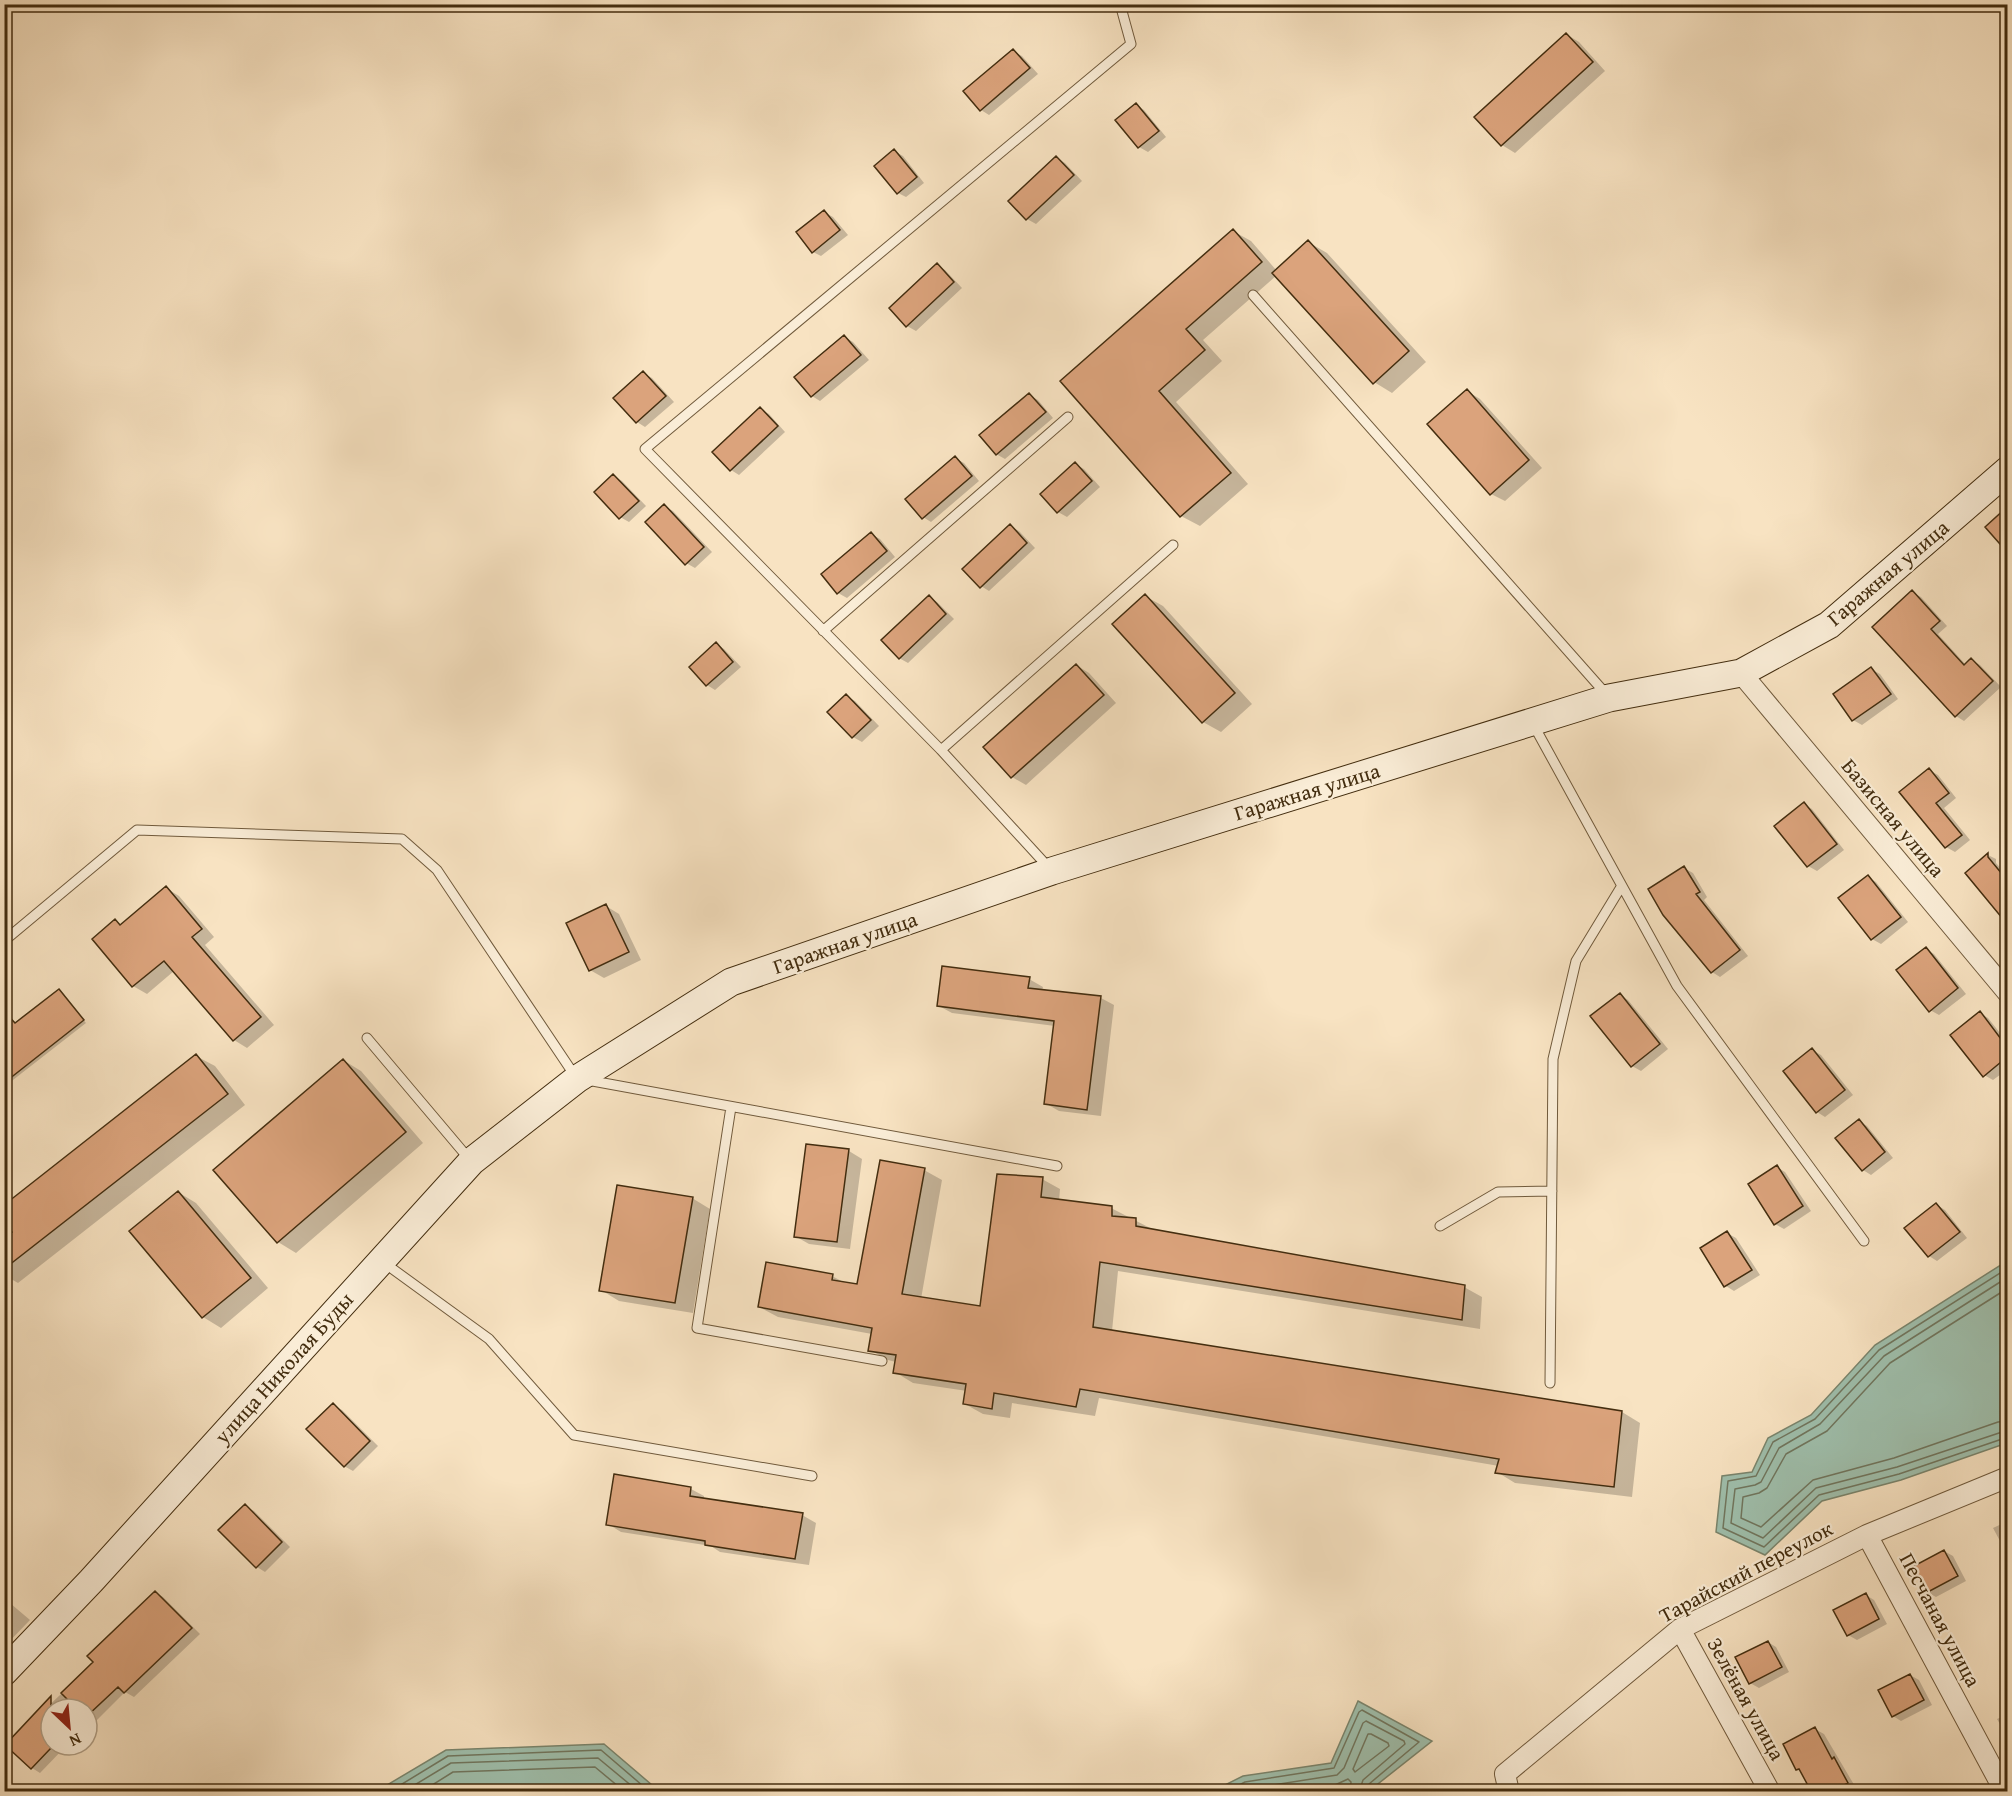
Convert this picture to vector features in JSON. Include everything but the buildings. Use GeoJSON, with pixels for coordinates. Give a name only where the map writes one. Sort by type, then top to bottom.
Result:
{"type":"FeatureCollection","features":[{"type":"Feature","properties":{"kind":"street","name":"Гаражная улица"},"geometry":{"type":"LineString","coordinates":[[577,1078],[731,982],[1052,871],[1609,698],[1741,673],[1830,625],[2007,470]]}},
{"type":"Feature","properties":{"kind":"street","name":"Базисная улица"},"geometry":{"type":"LineString","coordinates":[[1741,673],[2007,993]]}},
{"type":"Feature","properties":{"kind":"street","name":"улица Николая Буды"},"geometry":{"type":"LineString","coordinates":[[4,1672],[99,1573],[472,1161],[577,1078]]}},
{"type":"Feature","properties":{"kind":"street","name":"Тарайский переулок"},"geometry":{"type":"LineString","coordinates":[[1507,1783],[1680,1629],[1867,1534],[2007,1477]]}},
{"type":"Feature","properties":{"kind":"street","name":"Песчаная улица"},"geometry":{"type":"LineString","coordinates":[[1867,1534],[2005,1791]]}},
{"type":"Feature","properties":{"kind":"street","name":"Зелёная улица"},"geometry":{"type":"LineString","coordinates":[[1680,1629],[1770,1791]]}},
{"type":"Feature","properties":{"kind":"lane"},"geometry":{"type":"LineString","coordinates":[[1052,871],[941,750],[645,449],[1131,44],[1120,4]]}},
{"type":"Feature","properties":{"kind":"lane"},"geometry":{"type":"LineString","coordinates":[[1253,295],[1609,698]]}},
{"type":"Feature","properties":{"kind":"lane"},"geometry":{"type":"LineString","coordinates":[[823,631],[1068,417]]}},
{"type":"Feature","properties":{"kind":"lane"},"geometry":{"type":"LineString","coordinates":[[941,750],[1173,545]]}},
{"type":"Feature","properties":{"kind":"lane"},"geometry":{"type":"LineString","coordinates":[[1531,722],[1677,986],[1864,1241]]}},
{"type":"Feature","properties":{"kind":"lane"},"geometry":{"type":"LineString","coordinates":[[4,941],[137,830],[402,839],[436,870],[577,1078],[1057,1167]]}},
{"type":"Feature","properties":{"kind":"lane"},"geometry":{"type":"LineString","coordinates":[[1550,1383],[1553,1059],[1576,961],[1621,887]]}},
{"type":"Feature","properties":{"kind":"lane"},"geometry":{"type":"LineString","coordinates":[[367,1038],[472,1161]]}},
{"type":"Feature","properties":{"kind":"lane"},"geometry":{"type":"LineString","coordinates":[[731,1107],[697,1328],[882,1361]]}},
{"type":"Feature","properties":{"kind":"lane"},"geometry":{"type":"LineString","coordinates":[[1440,1226],[1497,1192],[1552,1191]]}},
{"type":"Feature","properties":{"kind":"lane"},"geometry":{"type":"LineString","coordinates":[[381,1261],[489,1339],[574,1435],[812,1476]]}},
{"type":"Feature","properties":{"kind":"water"},"geometry":{"type":"Polygon","coordinates":[[[2007,1261],[2007,1443],[1901,1480],[1822,1501],[1765,1555],[1716,1532],[1722,1476],[1752,1472],[1768,1438],[1811,1415],[1875,1345],[2007,1261]]]}},
{"type":"Feature","properties":{"kind":"water"},"geometry":{"type":"Polygon","coordinates":[[[1358,1701],[1432,1741],[1369,1791],[1213,1791],[1243,1776],[1331,1763],[1358,1701]]]}},
{"type":"Feature","properties":{"kind":"water"},"geometry":{"type":"Polygon","coordinates":[[[604,1744],[659,1791],[377,1791],[446,1750],[604,1744]]]}}]}
